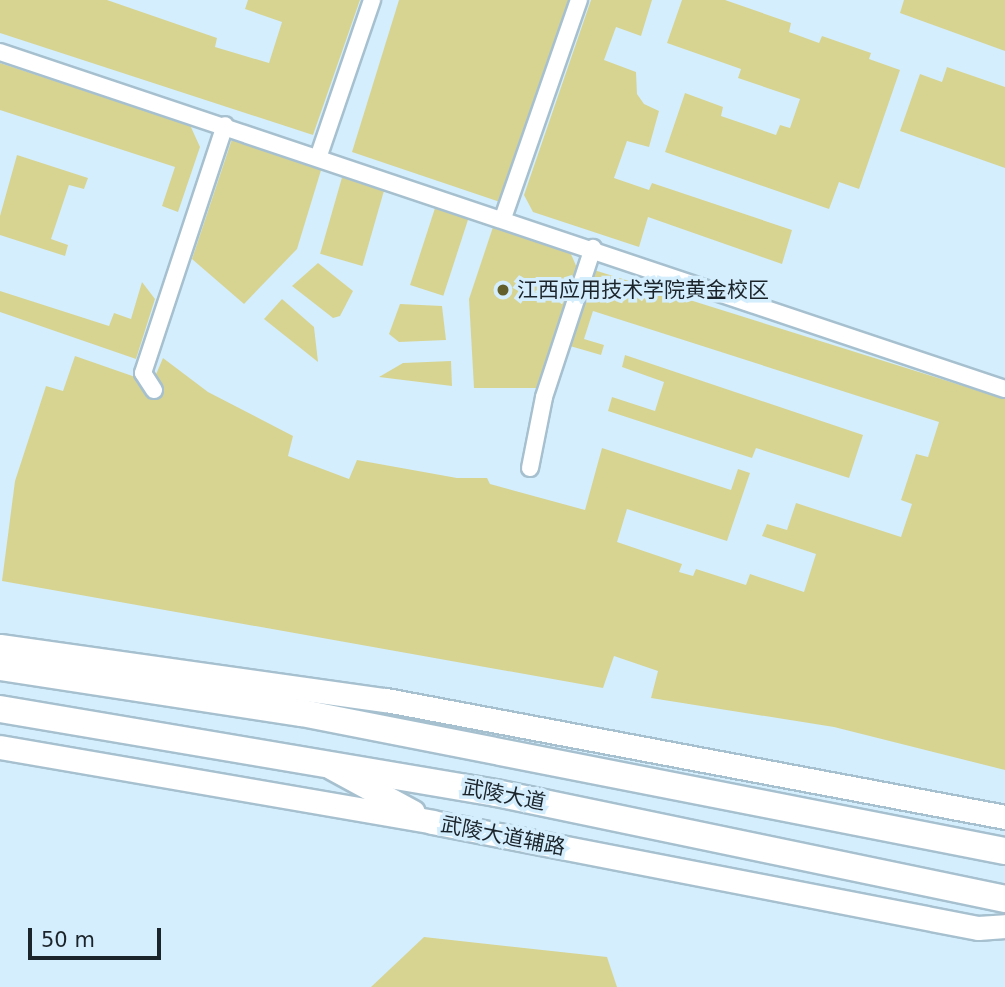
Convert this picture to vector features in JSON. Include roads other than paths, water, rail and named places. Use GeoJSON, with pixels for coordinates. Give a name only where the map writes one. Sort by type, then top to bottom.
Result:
{"type":"FeatureCollection","features":[{"type":"Feature","properties":{"kind":"main road","name":"武陵大道"},"geometry":{"type":"LineString","coordinates":[[0,667],[302,713],[1005,851]]}},
{"type":"Feature","properties":{"kind":"main road","name":"武陵大道"},"geometry":{"type":"LineString","coordinates":[[0,709],[320,762],[713,835],[1005,899]]}},
{"type":"Feature","properties":{"kind":"street"},"geometry":{"type":"LineString","coordinates":[[319,155],[372,0]]}},
{"type":"Feature","properties":{"kind":"street"},"geometry":{"type":"LineString","coordinates":[[503,218],[579,0]]}},
{"type":"Feature","properties":{"kind":"street"},"geometry":{"type":"LineString","coordinates":[[0,52],[319,155],[1005,389]]}},
{"type":"Feature","properties":{"kind":"street"},"geometry":{"type":"LineString","coordinates":[[154,390],[143,373],[225,125]]}},
{"type":"Feature","properties":{"kind":"street"},"geometry":{"type":"LineString","coordinates":[[530,468],[544,397],[593,248]]}},
{"type":"Feature","properties":{"kind":"street"},"geometry":{"type":"LineString","coordinates":[[0,646],[386,700],[1005,817]]}},
{"type":"Feature","properties":{"kind":"street"},"geometry":{"type":"LineString","coordinates":[[302,713],[386,700]]}},
{"type":"Feature","properties":{"kind":"street","name":"武陵大道辅路"},"geometry":{"type":"LineString","coordinates":[[0,747],[432,822],[978,928],[1005,926]]}},
{"type":"Feature","properties":{"kind":"street"},"geometry":{"type":"LineString","coordinates":[[320,762],[432,822]]}},
{"type":"Feature","properties":{"kind":"street"},"geometry":{"type":"LineString","coordinates":[[978,928],[1005,934]]}},
{"type":"Feature","properties":{"kind":"place","name":"江西应用技术学院黄金校区"},"geometry":{"type":"Point","coordinates":[503,290]}}]}
